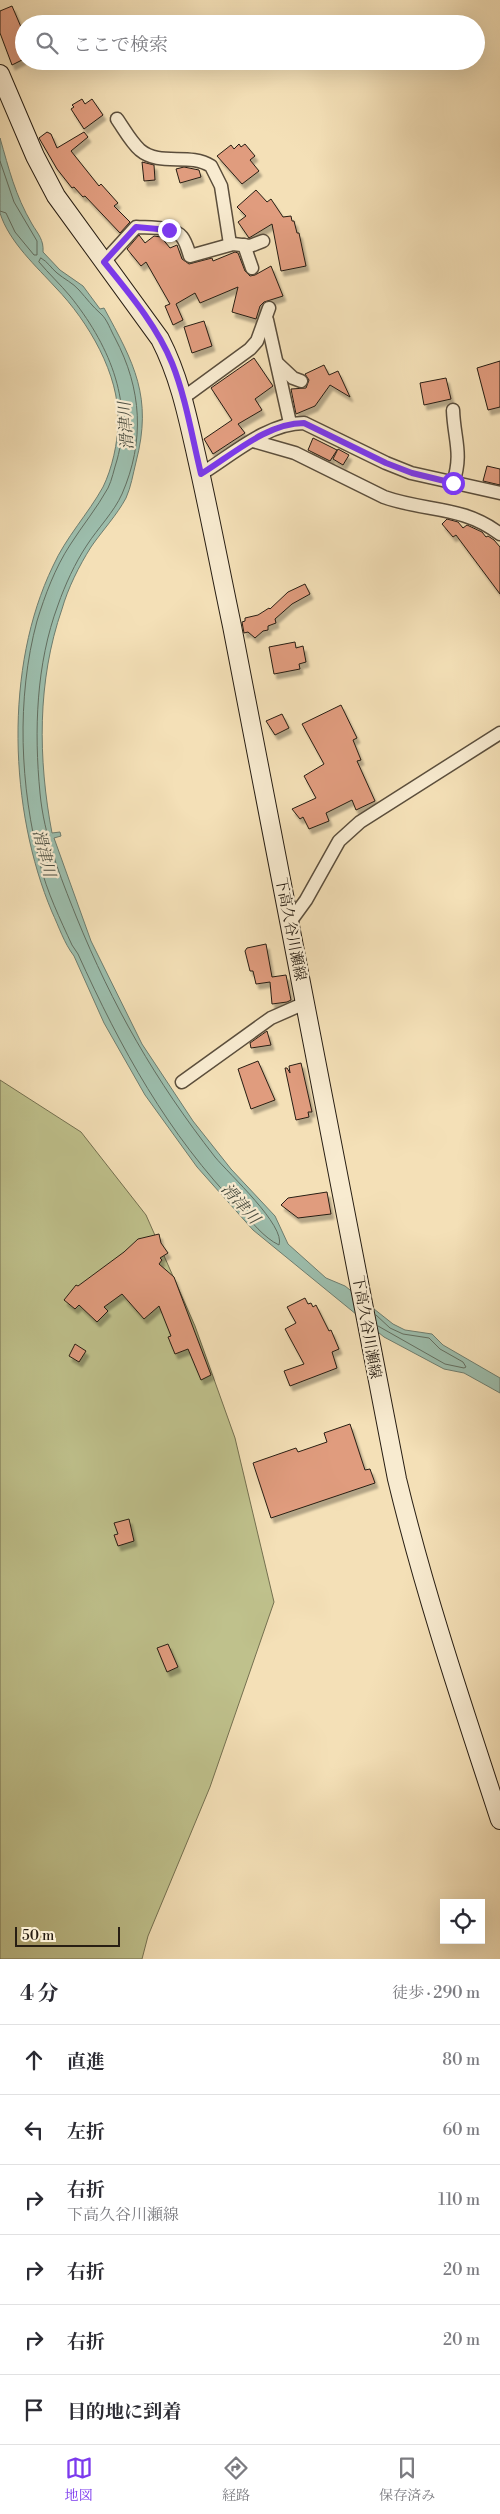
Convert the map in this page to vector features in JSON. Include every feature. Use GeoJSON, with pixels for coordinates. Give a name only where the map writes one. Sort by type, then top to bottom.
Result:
{"type":"FeatureCollection","features":[{"type":"Feature","properties":{"kind":"main road","name":"下高久谷川瀬線"},"geometry":{"type":"LineString","coordinates":[[0,74],[56,196],[130,294],[160,339],[172,362],[183,398],[201,474],[290,922],[374,1370],[414,1552],[438,1634],[500,1820]]}},
{"type":"Feature","properties":{"kind":"street"},"geometry":{"type":"LineString","coordinates":[[117,119],[140,150],[149,156],[158,159],[193,159],[211,166],[222,186],[230,244]]}},
{"type":"Feature","properties":{"kind":"street"},"geometry":{"type":"LineString","coordinates":[[104,262],[136,227],[178,233],[190,256],[230,244],[250,246],[263,241]]}},
{"type":"Feature","properties":{"kind":"street"},"geometry":{"type":"LineString","coordinates":[[244,245],[252,268]]}},
{"type":"Feature","properties":{"kind":"street"},"geometry":{"type":"LineString","coordinates":[[183,398],[250,349],[257,340],[268,314],[275,361],[290,423]]}},
{"type":"Feature","properties":{"kind":"street"},"geometry":{"type":"LineString","coordinates":[[275,361],[293,378],[301,380]]}},
{"type":"Feature","properties":{"kind":"street"},"geometry":{"type":"LineString","coordinates":[[453,410],[459,466],[453,483]]}},
{"type":"Feature","properties":{"kind":"street"},"geometry":{"type":"LineString","coordinates":[[201,474],[268,432],[290,423],[304,423],[386,463],[412,473],[500,493]]}},
{"type":"Feature","properties":{"kind":"street"},"geometry":{"type":"LineString","coordinates":[[253,441],[295,453],[397,502],[452,510],[480,521],[500,534]]}},
{"type":"Feature","properties":{"kind":"street"},"geometry":{"type":"LineString","coordinates":[[290,922],[306,900],[339,841],[360,822],[500,733]]}},
{"type":"Feature","properties":{"kind":"street"},"geometry":{"type":"LineString","coordinates":[[182,1082],[271,1018],[305,1003]]}},
{"type":"Feature","properties":{"kind":"green space"},"geometry":{"type":"Polygon","coordinates":[[[0,1080],[81,1132],[146,1215],[195,1326],[235,1438],[274,1602],[210,1787],[148,1936],[142,1959],[0,1959],[0,1080]]]}},
{"type":"Feature","properties":{"kind":"water","name":"滑津川"},"geometry":{"type":"Polygon","coordinates":[[[0,138],[17,192],[26,213],[40,237],[43,244],[43,252],[60,270],[83,286],[100,309],[104,308],[132,364],[138,381],[141,399],[141,439],[129,489],[118,511],[95,541],[78,569],[64,601],[54,636],[44,692],[42,749],[47,805],[52,833],[60,832],[61,836],[54,838],[91,941],[142,1044],[193,1121],[231,1169],[275,1216],[288,1244],[326,1278],[345,1286],[393,1324],[405,1330],[432,1334],[443,1345],[500,1378],[500,1393],[464,1373],[444,1369],[384,1337],[253,1230],[197,1167],[145,1095],[104,1023],[52,912],[38,872],[27,829],[20,784],[18,739],[20,693],[26,648],[37,606],[53,566],[64,545],[103,487],[109,472],[117,438],[117,404],[108,368],[90,333],[68,301],[32,263],[4,224],[0,213],[0,138]]]}},
{"type":"Feature","properties":{"kind":"building"},"geometry":{"type":"Polygon","coordinates":[[[12,6],[16,15],[15,64],[12,65],[0,33],[0,11],[12,6]]]}},
{"type":"Feature","properties":{"kind":"building"},"geometry":{"type":"Polygon","coordinates":[[[82,99],[85,104],[92,99],[103,115],[84,129],[71,109],[74,107],[72,105],[82,99]]]}},
{"type":"Feature","properties":{"kind":"building"},"geometry":{"type":"Polygon","coordinates":[[[47,132],[51,134],[57,148],[84,132],[88,137],[71,151],[99,186],[101,184],[118,203],[114,206],[130,222],[120,233],[85,196],[83,197],[74,187],[72,188],[57,169],[39,138],[47,132]]]}},
{"type":"Feature","properties":{"kind":"building"},"geometry":{"type":"Polygon","coordinates":[[[239,144],[241,147],[245,144],[255,156],[250,160],[259,171],[242,184],[217,156],[231,145],[234,149],[239,144]]]}},
{"type":"Feature","properties":{"kind":"building"},"geometry":{"type":"Polygon","coordinates":[[[142,162],[154,165],[155,180],[144,181],[142,162]]]}},
{"type":"Feature","properties":{"kind":"building"},"geometry":{"type":"Polygon","coordinates":[[[184,167],[199,170],[201,177],[180,183],[176,169],[184,167]]]}},
{"type":"Feature","properties":{"kind":"building"},"geometry":{"type":"Polygon","coordinates":[[[256,190],[267,202],[271,199],[283,217],[291,216],[297,233],[299,233],[306,266],[281,271],[272,224],[249,238],[238,222],[246,216],[237,207],[256,190]]]}},
{"type":"Feature","properties":{"kind":"building"},"geometry":{"type":"Polygon","coordinates":[[[139,235],[145,243],[154,236],[161,237],[170,248],[177,245],[182,259],[189,264],[212,258],[213,261],[235,252],[238,253],[245,271],[250,276],[271,266],[283,296],[264,302],[260,306],[256,319],[232,312],[238,287],[200,303],[195,293],[176,304],[183,320],[173,325],[165,306],[170,304],[146,262],[141,266],[127,249],[139,235]]]}},
{"type":"Feature","properties":{"kind":"building"},"geometry":{"type":"Polygon","coordinates":[[[204,321],[212,346],[192,353],[184,327],[204,321]]]}},
{"type":"Feature","properties":{"kind":"building"},"geometry":{"type":"Polygon","coordinates":[[[254,358],[273,386],[255,399],[262,410],[238,424],[245,433],[213,454],[204,439],[232,420],[211,388],[254,358]]]}},
{"type":"Feature","properties":{"kind":"building"},"geometry":{"type":"Polygon","coordinates":[[[500,361],[500,407],[488,410],[477,368],[500,361]]]}},
{"type":"Feature","properties":{"kind":"building"},"geometry":{"type":"Polygon","coordinates":[[[324,365],[329,375],[338,371],[350,397],[330,385],[315,406],[296,414],[291,389],[306,388],[309,380],[305,374],[324,365]]]}},
{"type":"Feature","properties":{"kind":"building"},"geometry":{"type":"Polygon","coordinates":[[[446,378],[451,399],[424,405],[420,383],[446,378]]]}},
{"type":"Feature","properties":{"kind":"building"},"geometry":{"type":"Polygon","coordinates":[[[313,438],[337,450],[330,461],[308,450],[313,438]]]}},
{"type":"Feature","properties":{"kind":"building"},"geometry":{"type":"Polygon","coordinates":[[[338,449],[349,455],[343,465],[333,459],[338,449]]]}},
{"type":"Feature","properties":{"kind":"building"},"geometry":{"type":"Polygon","coordinates":[[[487,466],[500,469],[500,485],[483,481],[487,466]]]}},
{"type":"Feature","properties":{"kind":"building"},"geometry":{"type":"Polygon","coordinates":[[[447,519],[458,522],[463,528],[467,525],[482,532],[486,537],[488,536],[494,540],[500,547],[500,594],[456,535],[453,537],[442,524],[447,519]]]}},
{"type":"Feature","properties":{"kind":"building"},"geometry":{"type":"Polygon","coordinates":[[[305,584],[310,594],[292,604],[275,619],[276,623],[268,626],[268,630],[263,631],[255,638],[248,632],[244,633],[242,622],[245,621],[245,618],[258,615],[270,609],[288,592],[305,584]]]}},
{"type":"Feature","properties":{"kind":"building"},"geometry":{"type":"Polygon","coordinates":[[[295,642],[296,648],[303,646],[306,662],[299,664],[300,669],[274,674],[269,647],[295,642]]]}},
{"type":"Feature","properties":{"kind":"building"},"geometry":{"type":"Polygon","coordinates":[[[341,705],[357,738],[353,740],[361,760],[357,761],[375,801],[356,810],[352,800],[326,813],[329,821],[309,829],[303,817],[300,819],[292,809],[316,798],[304,776],[324,764],[302,724],[341,705]]]}},
{"type":"Feature","properties":{"kind":"building"},"geometry":{"type":"Polygon","coordinates":[[[282,714],[289,728],[275,735],[266,721],[282,714]]]}},
{"type":"Feature","properties":{"kind":"building"},"geometry":{"type":"Polygon","coordinates":[[[266,944],[272,977],[286,975],[291,1000],[287,1002],[272,1004],[270,982],[256,984],[253,971],[250,971],[245,951],[247,948],[266,944]]]}},
{"type":"Feature","properties":{"kind":"building"},"geometry":{"type":"Polygon","coordinates":[[[267,1031],[271,1045],[251,1048],[250,1043],[267,1031]]]}},
{"type":"Feature","properties":{"kind":"building"},"geometry":{"type":"Polygon","coordinates":[[[258,1061],[275,1100],[251,1109],[238,1069],[258,1061]]]}},
{"type":"Feature","properties":{"kind":"building"},"geometry":{"type":"Polygon","coordinates":[[[301,1063],[312,1112],[308,1112],[309,1117],[296,1120],[285,1068],[290,1073],[289,1066],[301,1063]]]}},
{"type":"Feature","properties":{"kind":"building"},"geometry":{"type":"Polygon","coordinates":[[[327,1192],[331,1214],[298,1218],[281,1205],[288,1198],[327,1192]]]}},
{"type":"Feature","properties":{"kind":"building"},"geometry":{"type":"Polygon","coordinates":[[[159,1234],[161,1243],[168,1253],[160,1258],[162,1260],[159,1264],[174,1277],[211,1375],[201,1380],[188,1349],[175,1354],[168,1337],[171,1336],[159,1306],[144,1319],[122,1294],[104,1307],[108,1311],[97,1322],[79,1305],[75,1309],[64,1300],[76,1285],[78,1286],[124,1252],[138,1239],[159,1234]]]}},
{"type":"Feature","properties":{"kind":"building"},"geometry":{"type":"Polygon","coordinates":[[[305,1298],[308,1304],[311,1303],[313,1307],[316,1305],[329,1331],[331,1330],[339,1349],[332,1352],[337,1368],[290,1386],[284,1371],[304,1364],[285,1329],[296,1323],[287,1307],[305,1298]]]}},
{"type":"Feature","properties":{"kind":"building"},"geometry":{"type":"Polygon","coordinates":[[[75,1344],[86,1351],[79,1362],[69,1356],[75,1344]]]}},
{"type":"Feature","properties":{"kind":"building"},"geometry":{"type":"Polygon","coordinates":[[[350,1424],[365,1470],[370,1469],[375,1483],[271,1518],[253,1463],[296,1448],[298,1452],[327,1442],[324,1433],[350,1424]]]}},
{"type":"Feature","properties":{"kind":"building"},"geometry":{"type":"Polygon","coordinates":[[[129,1519],[134,1541],[118,1546],[114,1535],[118,1534],[114,1523],[129,1519]]]}},
{"type":"Feature","properties":{"kind":"building"},"geometry":{"type":"Polygon","coordinates":[[[168,1644],[178,1667],[167,1672],[157,1648],[168,1644]]]}},
{"type":"Feature","properties":{"kind":"route"},"geometry":{"type":"LineString","coordinates":[[169,230],[136,227],[104,262],[130,294],[160,339],[172,362],[180,386],[201,474],[282,425],[304,423],[386,463],[412,473],[453,483]]}}]}
